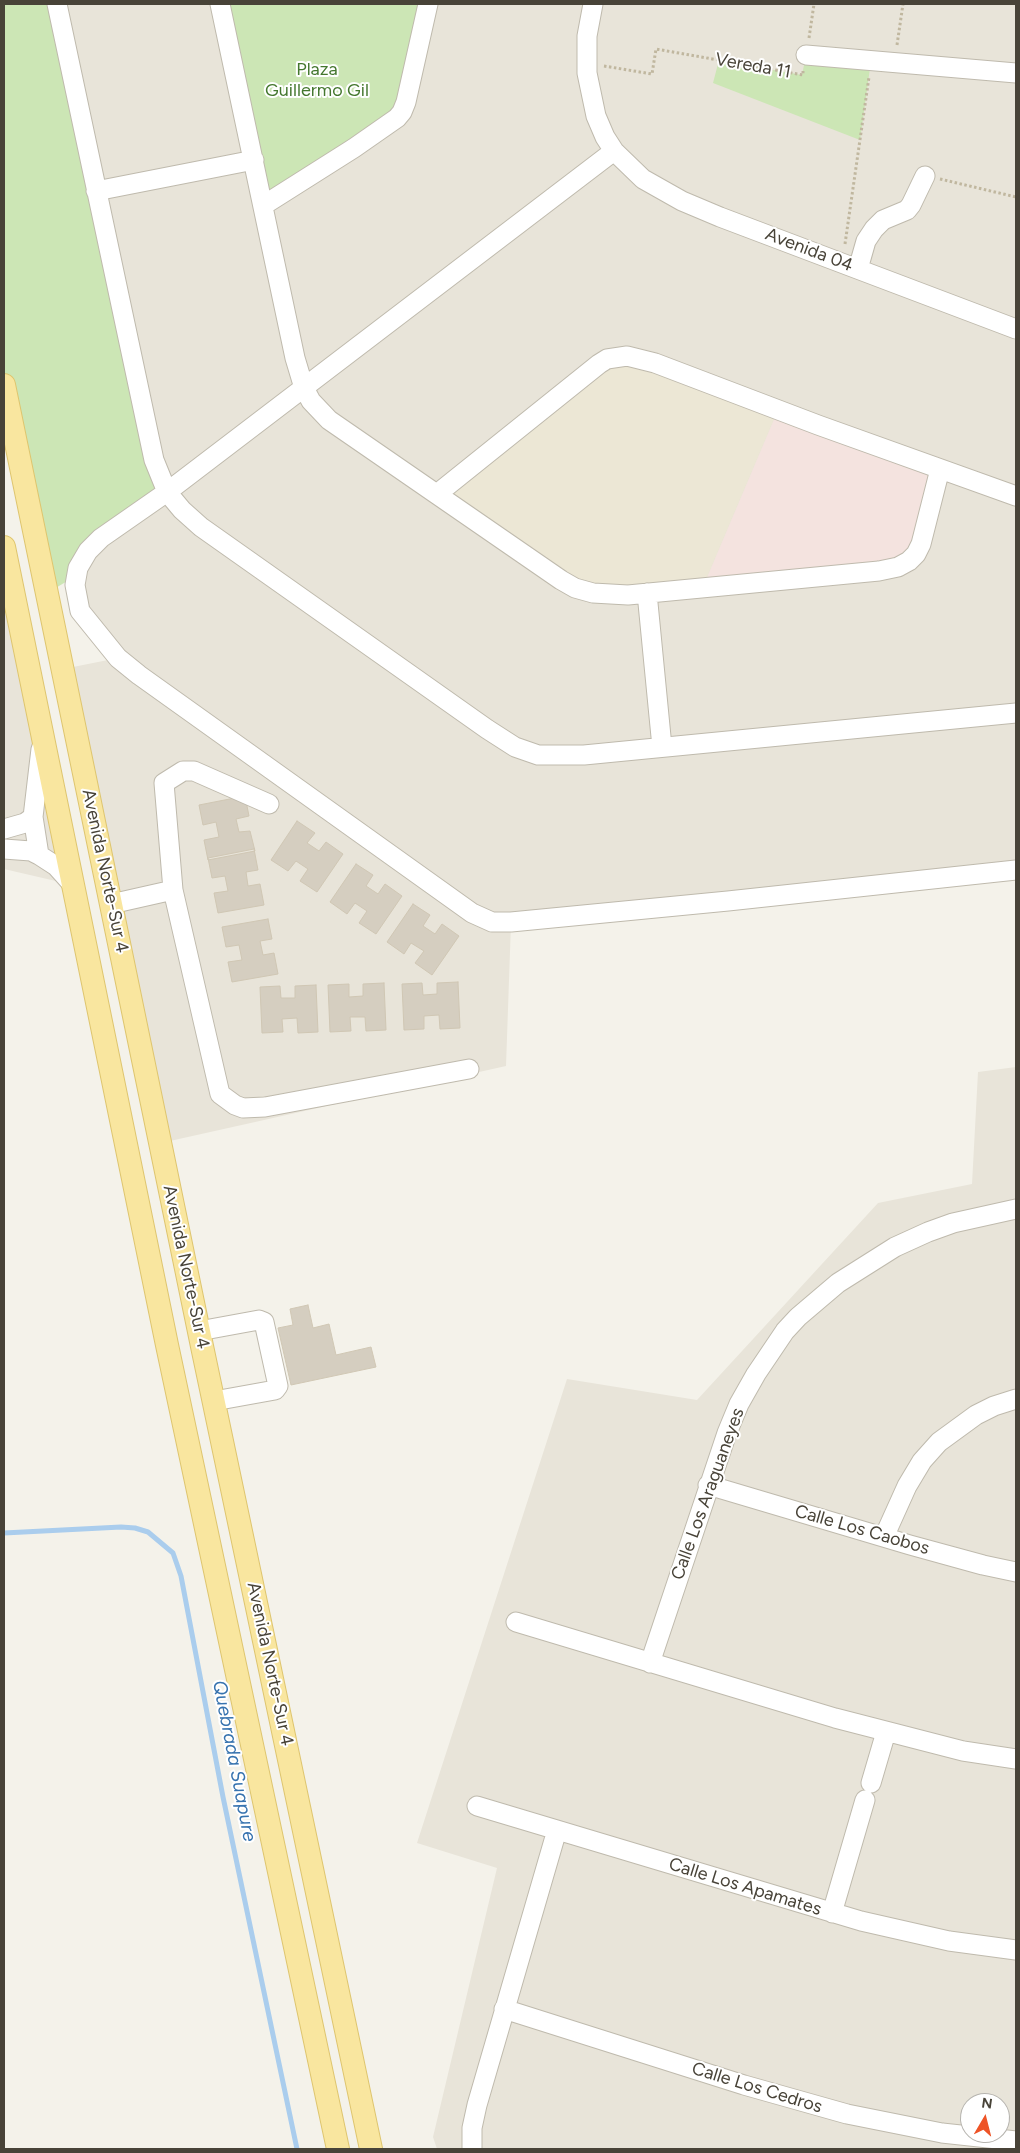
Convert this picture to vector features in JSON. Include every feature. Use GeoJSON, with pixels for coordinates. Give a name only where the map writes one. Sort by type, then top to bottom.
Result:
{"type":"FeatureCollection","features":[{"type":"Feature","properties":{"kind":"main road","name":"Avenida Norte-Sur 4"},"geometry":{"type":"LineString","coordinates":[[4,385],[199,1331],[371,2149]]}},
{"type":"Feature","properties":{"kind":"main road","name":"Avenida Norte-Sur 4"},"geometry":{"type":"LineString","coordinates":[[4,547],[167,1345],[338,2149]]}},
{"type":"Feature","properties":{"kind":"street"},"geometry":{"type":"LineString","coordinates":[[57,4],[154,460],[167,492],[182,510],[201,527],[515,747],[526,752],[551,756],[1016,713]]}},
{"type":"Feature","properties":{"kind":"street"},"geometry":{"type":"LineString","coordinates":[[220,4],[295,358],[304,388],[311,401],[329,420],[561,580],[575,588],[609,595],[879,571],[898,567],[909,562],[921,544],[940,469]]}},
{"type":"Feature","properties":{"kind":"street"},"geometry":{"type":"LineString","coordinates":[[264,205],[354,148],[397,118],[402,112],[406,102],[428,4]]}},
{"type":"Feature","properties":{"kind":"street","name":"Avenida 04"},"geometry":{"type":"LineString","coordinates":[[593,4],[587,36],[586,63],[596,116],[614,151],[643,179],[682,201],[1016,329]]}},
{"type":"Feature","properties":{"kind":"street","name":"Vereda 11"},"geometry":{"type":"LineString","coordinates":[[806,55],[1016,73]]}},
{"type":"Feature","properties":{"kind":"street"},"geometry":{"type":"LineString","coordinates":[[614,151],[167,492],[101,538],[81,560],[76,576],[76,596],[80,611],[118,658],[139,675],[464,907],[492,922],[511,922],[688,905],[1016,870]]}},
{"type":"Feature","properties":{"kind":"street"},"geometry":{"type":"LineString","coordinates":[[96,190],[254,160]]}},
{"type":"Feature","properties":{"kind":"street"},"geometry":{"type":"LineString","coordinates":[[850,266],[874,229],[883,220],[907,210],[925,176]]}},
{"type":"Feature","properties":{"kind":"street"},"geometry":{"type":"LineString","coordinates":[[437,494],[599,364],[607,359],[627,356],[655,363],[1016,496]]}},
{"type":"Feature","properties":{"kind":"street"},"geometry":{"type":"LineString","coordinates":[[47,593],[76,576]]}},
{"type":"Feature","properties":{"kind":"street"},"geometry":{"type":"LineString","coordinates":[[647,593],[662,747]]}},
{"type":"Feature","properties":{"kind":"street"},"geometry":{"type":"LineString","coordinates":[[39,855],[33,817],[42,733]]}},
{"type":"Feature","properties":{"kind":"street"},"geometry":{"type":"LineString","coordinates":[[269,804],[194,771],[183,771],[164,783],[173,890],[220,1094],[235,1106],[243,1108],[265,1107],[469,1069]]}},
{"type":"Feature","properties":{"kind":"street"},"geometry":{"type":"LineString","coordinates":[[4,829],[25,823],[33,817]]}},
{"type":"Feature","properties":{"kind":"street"},"geometry":{"type":"LineString","coordinates":[[4,850],[31,851],[39,855],[56,866],[73,885]]}},
{"type":"Feature","properties":{"kind":"street"},"geometry":{"type":"LineString","coordinates":[[111,904],[173,890]]}},
{"type":"Feature","properties":{"kind":"street","name":"Calle Los Araguaneyes"},"geometry":{"type":"LineString","coordinates":[[650,1663],[708,1485],[730,1426],[756,1374],[784,1331],[816,1300],[866,1264],[895,1247],[928,1232],[978,1216],[1016,1209]]}},
{"type":"Feature","properties":{"kind":"street"},"geometry":{"type":"LineString","coordinates":[[199,1331],[259,1320],[264,1322],[278,1386],[275,1390],[214,1401]]}},
{"type":"Feature","properties":{"kind":"street"},"geometry":{"type":"LineString","coordinates":[[884,1537],[907,1486],[922,1461],[939,1442],[976,1416],[994,1406],[1016,1399]]}},
{"type":"Feature","properties":{"kind":"street","name":"Calle Los Caobos"},"geometry":{"type":"LineString","coordinates":[[708,1485],[983,1565],[1016,1572]]}},
{"type":"Feature","properties":{"kind":"street"},"geometry":{"type":"LineString","coordinates":[[516,1622],[886,1732],[963,1751],[1016,1759]]}},
{"type":"Feature","properties":{"kind":"street"},"geometry":{"type":"LineString","coordinates":[[832,1913],[886,1732]]}},
{"type":"Feature","properties":{"kind":"street","name":"Calle Los Apamates"},"geometry":{"type":"LineString","coordinates":[[477,1806],[832,1913],[931,1937],[1016,1950]]}},
{"type":"Feature","properties":{"kind":"street"},"geometry":{"type":"LineString","coordinates":[[472,2146],[477,2105],[557,1830]]}},
{"type":"Feature","properties":{"kind":"street","name":"Calle Los Cedros"},"geometry":{"type":"LineString","coordinates":[[504,2009],[753,2088],[839,2112],[942,2133],[1016,2141]]}},
{"type":"Feature","properties":{"kind":"path"},"geometry":{"type":"LineString","coordinates":[[806,55],[814,4]]}},
{"type":"Feature","properties":{"kind":"path"},"geometry":{"type":"LineString","coordinates":[[894,63],[902,4]]}},
{"type":"Feature","properties":{"kind":"path","name":"Vereda 11"},"geometry":{"type":"LineString","coordinates":[[586,63],[652,74],[656,49],[802,75],[806,55]]}},
{"type":"Feature","properties":{"kind":"path"},"geometry":{"type":"LineString","coordinates":[[850,266],[871,61]]}},
{"type":"Feature","properties":{"kind":"path"},"geometry":{"type":"LineString","coordinates":[[925,176],[1016,197]]}},
{"type":"Feature","properties":{"kind":"shaded area"},"geometry":{"type":"Polygon","coordinates":[[[57,4],[1016,4],[1016,870],[511,923],[506,1066],[161,1143],[63,669],[118,658],[80,611],[57,4]]]}},
{"type":"Feature","properties":{"kind":"shaded area"},"geometry":{"type":"Polygon","coordinates":[[[616,357],[778,410],[703,587],[593,593],[437,494],[616,357]]]}},
{"type":"Feature","properties":{"kind":"shaded area"},"geometry":{"type":"Polygon","coordinates":[[[778,410],[940,469],[909,561],[703,587],[778,410]]]}},
{"type":"Feature","properties":{"kind":"shaded area"},"geometry":{"type":"Polygon","coordinates":[[[4,547],[73,885],[4,869],[4,547]]]}},
{"type":"Feature","properties":{"kind":"shaded area"},"geometry":{"type":"Polygon","coordinates":[[[1016,1067],[1016,2149],[437,2149],[433,2137],[497,1868],[417,1843],[567,1379],[697,1400],[878,1203],[972,1184],[978,1072],[1016,1067]]]}},
{"type":"Feature","properties":{"kind":"green space"},"geometry":{"type":"Polygon","coordinates":[[[4,4],[57,4],[167,492],[101,538],[76,576],[47,593],[4,385],[4,4]]]}},
{"type":"Feature","properties":{"kind":"green space","name":"Plaza Guillermo Gil"},"geometry":{"type":"Polygon","coordinates":[[[220,4],[428,4],[406,102],[264,205],[220,4]]]}},
{"type":"Feature","properties":{"kind":"green space"},"geometry":{"type":"Polygon","coordinates":[[[806,55],[871,61],[860,140],[713,83],[719,60],[802,75],[806,55]]]}},
{"type":"Feature","properties":{"kind":"building"},"geometry":{"type":"Polygon","coordinates":[[[245,796],[249,816],[236,819],[239,832],[250,831],[255,851],[208,860],[204,840],[219,837],[216,822],[203,825],[199,805],[245,796]]]}},
{"type":"Feature","properties":{"kind":"building"},"geometry":{"type":"Polygon","coordinates":[[[297,821],[315,833],[307,843],[319,851],[326,842],[343,854],[317,892],[300,881],[308,869],[296,861],[288,871],[271,860],[297,821]]]}},
{"type":"Feature","properties":{"kind":"building"},"geometry":{"type":"Polygon","coordinates":[[[254,849],[258,870],[246,872],[248,886],[260,884],[264,905],[218,913],[214,893],[228,891],[225,876],[212,878],[208,858],[254,849]]]}},
{"type":"Feature","properties":{"kind":"building"},"geometry":{"type":"Polygon","coordinates":[[[356,864],[373,875],[366,886],[378,894],[385,884],[402,896],[376,934],[359,923],[367,911],[355,903],[347,914],[330,902],[356,864]]]}},
{"type":"Feature","properties":{"kind":"building"},"geometry":{"type":"Polygon","coordinates":[[[413,904],[430,915],[423,926],[435,934],[442,924],[459,936],[432,975],[415,963],[424,951],[411,943],[404,954],[387,942],[413,904]]]}},
{"type":"Feature","properties":{"kind":"building"},"geometry":{"type":"Polygon","coordinates":[[[268,919],[272,939],[260,941],[263,955],[274,953],[278,974],[232,982],[228,962],[242,960],[239,945],[226,947],[222,927],[268,919]]]}},
{"type":"Feature","properties":{"kind":"building"},"geometry":{"type":"Polygon","coordinates":[[[458,982],[460,1028],[440,1029],[439,1015],[424,1016],[424,1029],[404,1030],[402,984],[422,983],[423,995],[437,994],[437,983],[458,982]]]}},
{"type":"Feature","properties":{"kind":"building"},"geometry":{"type":"Polygon","coordinates":[[[384,983],[386,1030],[366,1031],[365,1017],[350,1017],[351,1031],[330,1032],[328,985],[349,984],[349,997],[363,996],[363,984],[384,983]]]}},
{"type":"Feature","properties":{"kind":"building"},"geometry":{"type":"Polygon","coordinates":[[[316,985],[318,1032],[298,1033],[297,1018],[282,1019],[283,1032],[262,1033],[260,987],[280,986],[281,998],[295,998],[295,986],[316,985]]]}},
{"type":"Feature","properties":{"kind":"building"},"geometry":{"type":"Polygon","coordinates":[[[308,1305],[313,1328],[329,1324],[336,1355],[371,1347],[376,1367],[291,1385],[278,1328],[293,1325],[290,1309],[308,1305]]]}},
{"type":"Feature","properties":{"kind":"waterway","name":"Quebrada Suapure"},"geometry":{"type":"LineString","coordinates":[[4,1533],[121,1527],[135,1528],[148,1532],[173,1553],[181,1576],[223,1797],[297,2149]]}}]}
